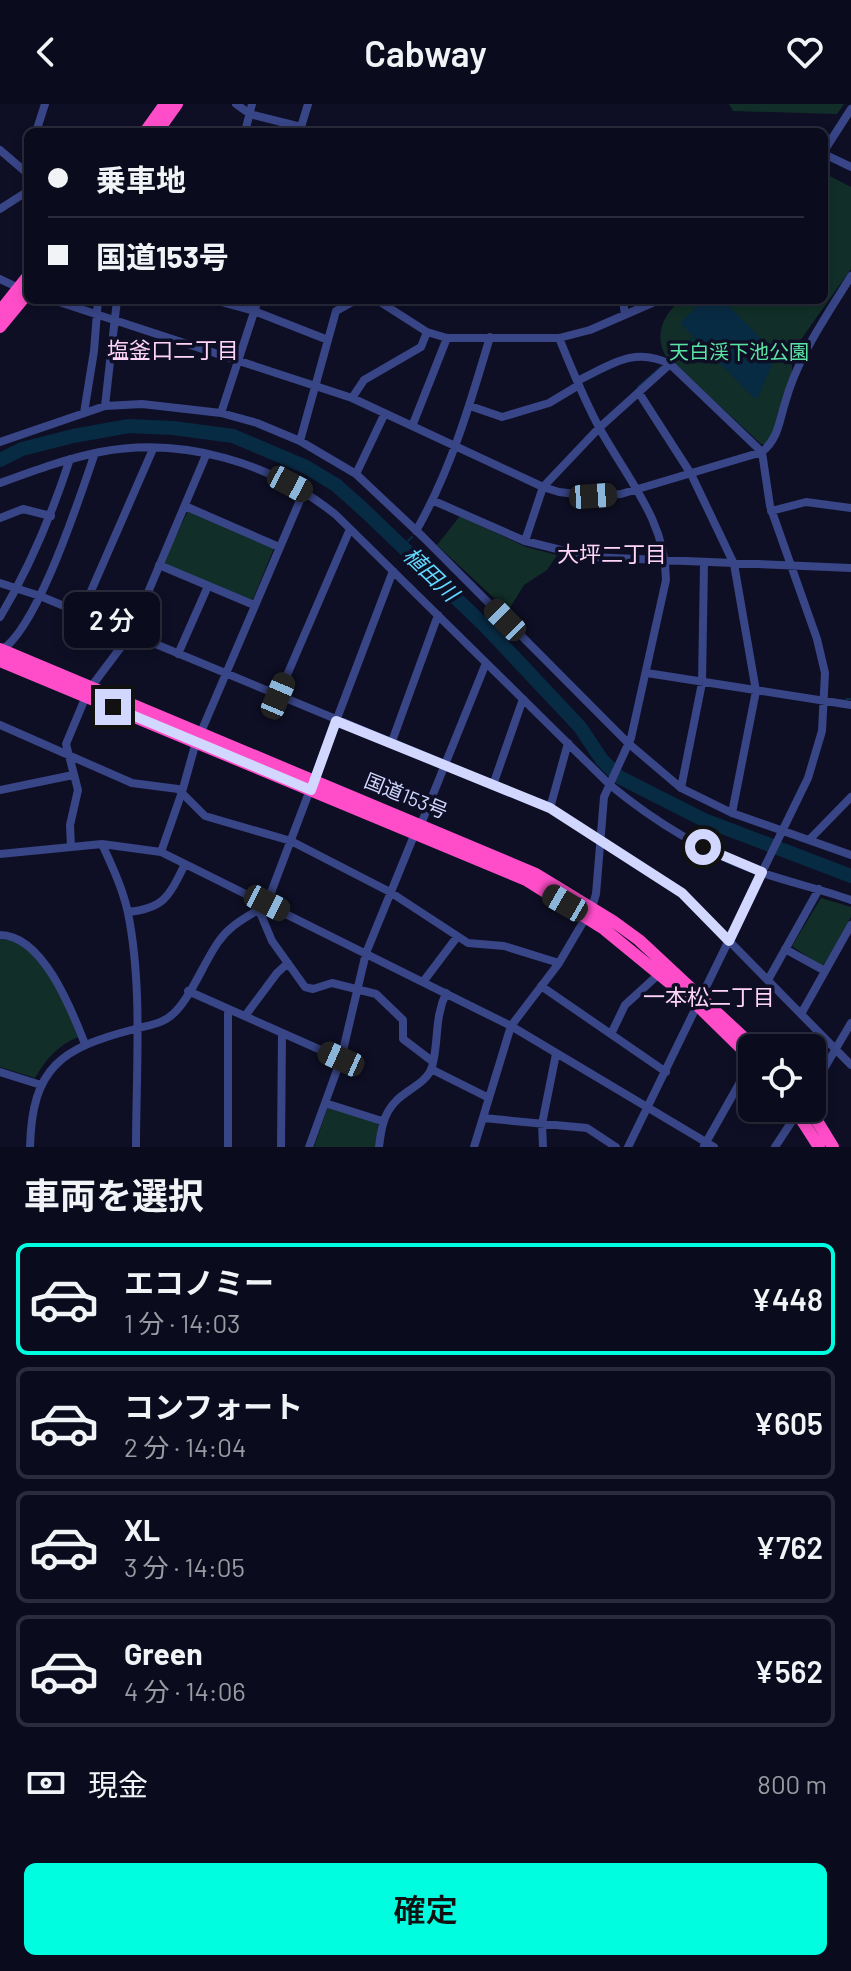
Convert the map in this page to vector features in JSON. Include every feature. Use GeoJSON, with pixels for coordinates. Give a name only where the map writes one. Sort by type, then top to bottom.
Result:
{"type":"FeatureCollection","features":[{"type":"Feature","properties":{"kind":"highway"},"geometry":{"type":"LineString","coordinates":[[148,128],[165,104]]}},
{"type":"Feature","properties":{"kind":"highway"},"geometry":{"type":"LineString","coordinates":[[160,128],[177,104]]}},
{"type":"Feature","properties":{"kind":"highway"},"geometry":{"type":"LineString","coordinates":[[0,311],[24,292]]}},
{"type":"Feature","properties":{"kind":"highway"},"geometry":{"type":"LineString","coordinates":[[0,327],[24,292]]}},
{"type":"Feature","properties":{"kind":"highway","name":"国道153号"},"geometry":{"type":"LineString","coordinates":[[0,652],[312,785],[536,874],[589,912],[659,974],[700,1002],[738,1034]]}},
{"type":"Feature","properties":{"kind":"highway","name":"国道153号"},"geometry":{"type":"LineString","coordinates":[[589,912],[639,940],[738,1044]]}},
{"type":"Feature","properties":{"kind":"highway"},"geometry":{"type":"LineString","coordinates":[[806,1122],[819,1147]]}},
{"type":"Feature","properties":{"kind":"highway"},"geometry":{"type":"LineString","coordinates":[[811,1122],[833,1147]]}},
{"type":"Feature","properties":{"kind":"street"},"geometry":{"type":"LineString","coordinates":[[37,128],[45,104]]}},
{"type":"Feature","properties":{"kind":"street"},"geometry":{"type":"LineString","coordinates":[[236,104],[301,127],[308,104]]}},
{"type":"Feature","properties":{"kind":"street"},"geometry":{"type":"LineString","coordinates":[[828,146],[851,109]]}},
{"type":"Feature","properties":{"kind":"street"},"geometry":{"type":"LineString","coordinates":[[0,150],[24,169]]}},
{"type":"Feature","properties":{"kind":"street"},"geometry":{"type":"LineString","coordinates":[[828,154],[851,167]]}},
{"type":"Feature","properties":{"kind":"street"},"geometry":{"type":"LineString","coordinates":[[0,209],[24,194]]}},
{"type":"Feature","properties":{"kind":"street"},"geometry":{"type":"LineString","coordinates":[[64,304],[352,398],[543,487],[593,496],[638,490],[762,452],[774,443],[801,360],[851,276]]}},
{"type":"Feature","properties":{"kind":"street"},"geometry":{"type":"LineString","coordinates":[[0,279],[24,291]]}},
{"type":"Feature","properties":{"kind":"street"},"geometry":{"type":"LineString","coordinates":[[84,413],[98,304]]}},
{"type":"Feature","properties":{"kind":"street"},"geometry":{"type":"LineString","coordinates":[[105,406],[117,304]]}},
{"type":"Feature","properties":{"kind":"street"},"geometry":{"type":"LineString","coordinates":[[229,304],[328,340]]}},
{"type":"Feature","properties":{"kind":"street"},"geometry":{"type":"LineString","coordinates":[[221,413],[257,304]]}},
{"type":"Feature","properties":{"kind":"street"},"geometry":{"type":"LineString","coordinates":[[300,441],[336,311],[349,304]]}},
{"type":"Feature","properties":{"kind":"street"},"geometry":{"type":"LineString","coordinates":[[383,304],[427,332],[447,338],[559,338],[590,330],[650,304]]}},
{"type":"Feature","properties":{"kind":"street"},"geometry":{"type":"LineString","coordinates":[[624,304],[625,315]]}},
{"type":"Feature","properties":{"kind":"street"},"geometry":{"type":"LineString","coordinates":[[352,398],[364,380],[421,347],[427,332]]}},
{"type":"Feature","properties":{"kind":"street"},"geometry":{"type":"LineString","coordinates":[[416,531],[434,501],[456,446],[490,337]]}},
{"type":"Feature","properties":{"kind":"street"},"geometry":{"type":"LineString","coordinates":[[413,424],[447,338]]}},
{"type":"Feature","properties":{"kind":"street"},"geometry":{"type":"LineString","coordinates":[[474,1147],[511,1026],[559,963],[596,894],[604,797],[627,745],[647,673],[666,580],[666,561],[658,531],[638,490],[599,428],[559,338]]}},
{"type":"Feature","properties":{"kind":"street"},"geometry":{"type":"LineString","coordinates":[[470,406],[502,417],[549,403],[578,383],[631,356],[656,358],[670,364],[762,452],[771,511],[817,639],[825,673],[816,757],[628,1147]]}},
{"type":"Feature","properties":{"kind":"street"},"geometry":{"type":"LineString","coordinates":[[525,541],[543,487],[599,428],[670,364]]}},
{"type":"Feature","properties":{"kind":"street"},"geometry":{"type":"LineString","coordinates":[[639,393],[691,474],[734,564],[756,691],[732,813]]}},
{"type":"Feature","properties":{"kind":"street"},"geometry":{"type":"LineString","coordinates":[[0,442],[105,406],[165,405],[221,413],[257,423],[300,441],[356,474],[627,745],[681,788],[781,834],[848,852]]}},
{"type":"Feature","properties":{"kind":"street"},"geometry":{"type":"LineString","coordinates":[[356,474],[385,413]]}},
{"type":"Feature","properties":{"kind":"street"},"geometry":{"type":"LineString","coordinates":[[0,483],[95,453],[166,448],[254,466],[304,491],[350,529],[610,785],[646,814],[679,836],[851,900]]}},
{"type":"Feature","properties":{"kind":"street"},"geometry":{"type":"LineString","coordinates":[[81,614],[153,449]]}},
{"type":"Feature","properties":{"kind":"street"},"geometry":{"type":"LineString","coordinates":[[0,652],[10,646],[40,596],[71,523],[95,453]]}},
{"type":"Feature","properties":{"kind":"street"},"geometry":{"type":"LineString","coordinates":[[71,847],[70,825],[78,790],[66,744],[88,691],[130,635],[206,455]]}},
{"type":"Feature","properties":{"kind":"street"},"geometry":{"type":"LineString","coordinates":[[0,617],[51,516],[70,459]]}},
{"type":"Feature","properties":{"kind":"street"},"geometry":{"type":"LineString","coordinates":[[161,852],[199,737],[304,491]]}},
{"type":"Feature","properties":{"kind":"street"},"geometry":{"type":"LineString","coordinates":[[434,501],[525,541],[589,557],[851,568]]}},
{"type":"Feature","properties":{"kind":"street"},"geometry":{"type":"LineString","coordinates":[[771,511],[806,502],[851,508]]}},
{"type":"Feature","properties":{"kind":"street"},"geometry":{"type":"LineString","coordinates":[[185,506],[279,547]]}},
{"type":"Feature","properties":{"kind":"street"},"geometry":{"type":"LineString","coordinates":[[0,518],[23,509],[51,516]]}},
{"type":"Feature","properties":{"kind":"street"},"geometry":{"type":"LineString","coordinates":[[278,696],[350,529]]}},
{"type":"Feature","properties":{"kind":"street"},"geometry":{"type":"LineString","coordinates":[[681,788],[702,683],[704,564]]}},
{"type":"Feature","properties":{"kind":"street"},"geometry":{"type":"LineString","coordinates":[[159,565],[254,605]]}},
{"type":"Feature","properties":{"kind":"street"},"geometry":{"type":"LineString","coordinates":[[30,1147],[31,1117],[41,1085],[59,1060],[85,1044],[160,1023],[174,1014],[232,925],[263,907],[393,571]]}},
{"type":"Feature","properties":{"kind":"street"},"geometry":{"type":"LineString","coordinates":[[0,583],[40,596],[550,808],[682,893],[851,1065]]}},
{"type":"Feature","properties":{"kind":"street"},"geometry":{"type":"LineString","coordinates":[[178,654],[208,586]]}},
{"type":"Feature","properties":{"kind":"street"},"geometry":{"type":"LineString","coordinates":[[391,744],[438,615]]}},
{"type":"Feature","properties":{"kind":"street"},"geometry":{"type":"LineString","coordinates":[[309,1147],[341,1059],[366,953],[486,663]]}},
{"type":"Feature","properties":{"kind":"street"},"geometry":{"type":"LineString","coordinates":[[647,673],[851,705]]}},
{"type":"Feature","properties":{"kind":"street"},"geometry":{"type":"LineString","coordinates":[[493,785],[523,699]]}},
{"type":"Feature","properties":{"kind":"street"},"geometry":{"type":"LineString","coordinates":[[0,725],[132,783],[182,792],[205,816],[291,841],[390,892],[468,943],[504,946],[559,963]]}},
{"type":"Feature","properties":{"kind":"street"},"geometry":{"type":"LineString","coordinates":[[550,808],[568,743]]}},
{"type":"Feature","properties":{"kind":"street"},"geometry":{"type":"LineString","coordinates":[[0,790],[73,775]]}},
{"type":"Feature","properties":{"kind":"street"},"geometry":{"type":"LineString","coordinates":[[809,840],[851,797]]}},
{"type":"Feature","properties":{"kind":"street"},"geometry":{"type":"LineString","coordinates":[[102,844],[116,873],[128,912],[134,960],[136,1147]]}},
{"type":"Feature","properties":{"kind":"street"},"geometry":{"type":"LineString","coordinates":[[0,854],[102,844],[161,852],[263,907],[366,953],[511,1026],[707,1145],[738,1086]]}},
{"type":"Feature","properties":{"kind":"street"},"geometry":{"type":"LineString","coordinates":[[128,912],[152,909],[172,891],[185,864]]}},
{"type":"Feature","properties":{"kind":"street"},"geometry":{"type":"LineString","coordinates":[[768,980],[819,889]]}},
{"type":"Feature","properties":{"kind":"street"},"geometry":{"type":"LineString","coordinates":[[263,907],[272,941],[305,987],[313,989],[332,983],[376,994],[403,1020],[403,1039],[432,1065],[489,1098]]}},
{"type":"Feature","properties":{"kind":"street"},"geometry":{"type":"LineString","coordinates":[[801,1014],[851,925]]}},
{"type":"Feature","properties":{"kind":"street"},"geometry":{"type":"LineString","coordinates":[[0,935],[10,935],[28,946],[42,962],[66,995],[85,1044]]}},
{"type":"Feature","properties":{"kind":"street"},"geometry":{"type":"LineString","coordinates":[[423,982],[457,937]]}},
{"type":"Feature","properties":{"kind":"street"},"geometry":{"type":"LineString","coordinates":[[785,949],[825,971]]}},
{"type":"Feature","properties":{"kind":"street"},"geometry":{"type":"LineString","coordinates":[[245,1016],[288,963]]}},
{"type":"Feature","properties":{"kind":"street"},"geometry":{"type":"LineString","coordinates":[[611,1034],[625,1005],[659,974]]}},
{"type":"Feature","properties":{"kind":"street"},"geometry":{"type":"LineString","coordinates":[[541,986],[666,1072]]}},
{"type":"Feature","properties":{"kind":"street"},"geometry":{"type":"LineString","coordinates":[[188,991],[341,1059]]}},
{"type":"Feature","properties":{"kind":"street"},"geometry":{"type":"LineString","coordinates":[[379,1147],[382,1121],[395,1101],[413,1089],[432,1065],[438,1010],[446,993]]}},
{"type":"Feature","properties":{"kind":"street"},"geometry":{"type":"LineString","coordinates":[[228,1009],[228,1147]]}},
{"type":"Feature","properties":{"kind":"street"},"geometry":{"type":"LineString","coordinates":[[826,1067],[851,1023]]}},
{"type":"Feature","properties":{"kind":"street"},"geometry":{"type":"LineString","coordinates":[[281,1147],[282,1033]]}},
{"type":"Feature","properties":{"kind":"street"},"geometry":{"type":"LineString","coordinates":[[543,1147],[542,1124],[556,1054]]}},
{"type":"Feature","properties":{"kind":"street"},"geometry":{"type":"LineString","coordinates":[[0,1072],[41,1085]]}},
{"type":"Feature","properties":{"kind":"street"},"geometry":{"type":"LineString","coordinates":[[325,1103],[382,1121]]}},
{"type":"Feature","properties":{"kind":"street"},"geometry":{"type":"LineString","coordinates":[[483,1118],[587,1128],[616,1147]]}},
{"type":"Feature","properties":{"kind":"street"},"geometry":{"type":"LineString","coordinates":[[775,1147],[791,1122]]}},
{"type":"Feature","properties":{"kind":"green space"},"geometry":{"type":"Polygon","coordinates":[[[729,104],[844,104],[837,114],[733,111],[729,104]]]}},
{"type":"Feature","properties":{"kind":"green space","name":"天白渓下池公園"},"geometry":{"type":"Polygon","coordinates":[[[828,175],[851,187],[851,269],[828,301],[828,175]]]}},
{"type":"Feature","properties":{"kind":"green space","name":"天白渓下池公園"},"geometry":{"type":"Polygon","coordinates":[[[826,304],[792,352],[792,372],[768,444],[761,444],[665,355],[661,332],[666,317],[676,305],[826,304]]]}},
{"type":"Feature","properties":{"kind":"green space"},"geometry":{"type":"Polygon","coordinates":[[[188,511],[274,548],[252,601],[162,565],[188,511]]]}},
{"type":"Feature","properties":{"kind":"green space"},"geometry":{"type":"Polygon","coordinates":[[[460,516],[526,547],[557,555],[547,570],[524,585],[508,611],[437,545],[460,516]]]}},
{"type":"Feature","properties":{"kind":"green space"},"geometry":{"type":"Polygon","coordinates":[[[821,898],[851,907],[851,917],[821,966],[792,946],[821,898]]]}},
{"type":"Feature","properties":{"kind":"green space"},"geometry":{"type":"Polygon","coordinates":[[[0,939],[19,942],[38,958],[54,984],[78,1037],[53,1054],[35,1078],[0,1067],[0,939]]]}},
{"type":"Feature","properties":{"kind":"green space"},"geometry":{"type":"Polygon","coordinates":[[[328,1107],[378,1123],[376,1147],[314,1147],[328,1107]]]}},
{"type":"Feature","properties":{"kind":"water"},"geometry":{"type":"Polygon","coordinates":[[[700,304],[727,304],[776,354],[758,398],[754,398],[680,323],[700,304]]]}},
{"type":"Feature","properties":{"kind":"waterway"},"geometry":{"type":"LineString","coordinates":[[690,341],[693,338]]}},
{"type":"Feature","properties":{"kind":"waterway"},"geometry":{"type":"LineString","coordinates":[[670,359],[678,351]]}},
{"type":"Feature","properties":{"kind":"waterway"},"geometry":{"type":"LineString","coordinates":[[638,387],[661,367]]}},
{"type":"Feature","properties":{"kind":"waterway","name":"植田川"},"geometry":{"type":"LineString","coordinates":[[0,460],[22,449],[129,426],[233,436],[306,467],[336,485],[484,625],[580,727],[602,760],[619,777],[704,820],[851,876]]}},
{"type":"Feature","properties":{"kind":"waterway"},"geometry":{"type":"LineString","coordinates":[[402,547],[412,537]]}},
{"type":"Feature","properties":{"kind":"waterway"},"geometry":{"type":"LineString","coordinates":[[846,699],[851,699]]}},
{"type":"Feature","properties":{"kind":"district","name":"塩釜口二丁目"},"geometry":{"type":"Point","coordinates":[173,350]}},
{"type":"Feature","properties":{"kind":"district","name":"大坪二丁目"},"geometry":{"type":"Point","coordinates":[612,554]}},
{"type":"Feature","properties":{"kind":"district","name":"一本松二丁目"},"geometry":{"type":"Point","coordinates":[709,997]}},
{"type":"Feature","properties":{"kind":"route"},"geometry":{"type":"LineString","coordinates":[[113,707],[311,790],[336,721],[550,808],[682,893],[729,941],[762,872],[703,847]]}}]}
